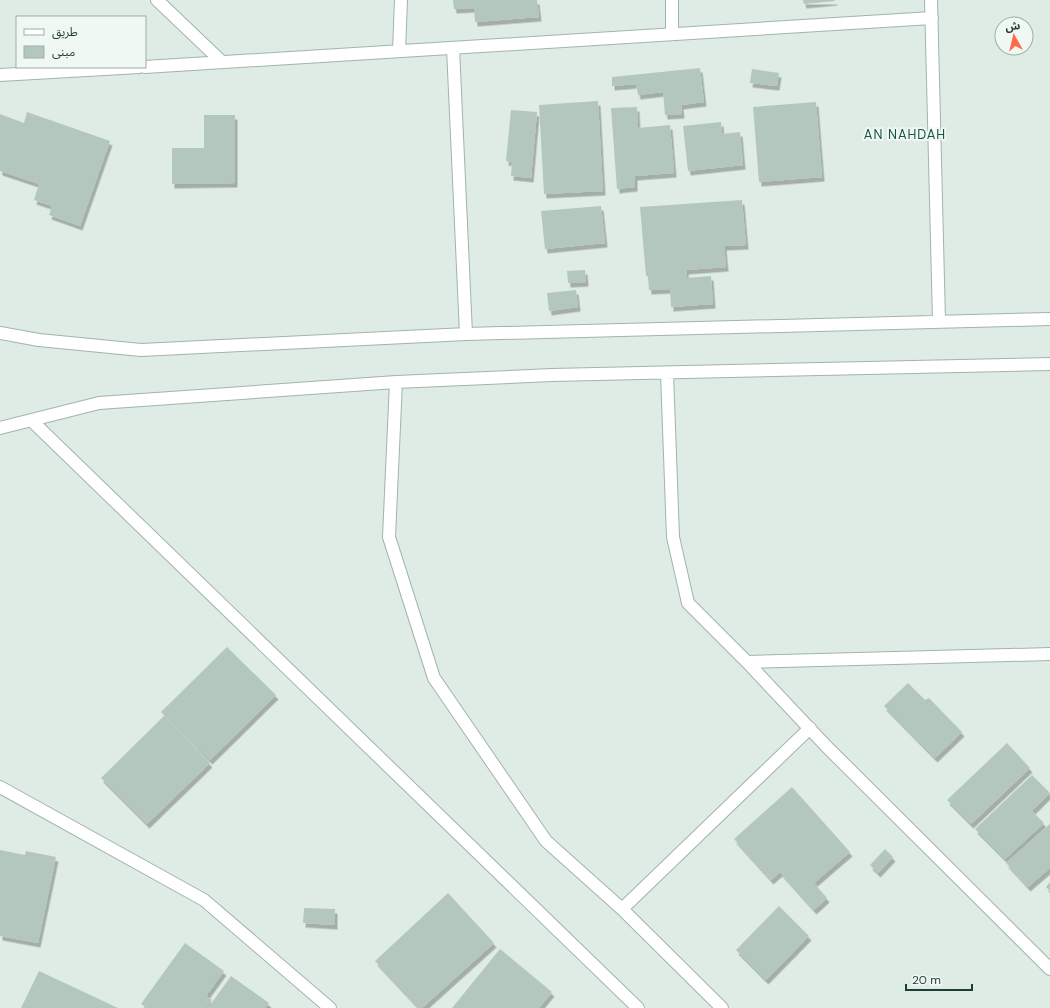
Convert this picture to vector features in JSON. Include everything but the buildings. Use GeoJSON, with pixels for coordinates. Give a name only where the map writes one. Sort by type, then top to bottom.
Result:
{"type":"FeatureCollection","features":[{"type":"Feature","properties":{"kind":"street"},"geometry":{"type":"LineString","coordinates":[[157,0],[222,62]]}},
{"type":"Feature","properties":{"kind":"street"},"geometry":{"type":"LineString","coordinates":[[399,51],[401,0]]}},
{"type":"Feature","properties":{"kind":"street"},"geometry":{"type":"LineString","coordinates":[[672,0],[672,34]]}},
{"type":"Feature","properties":{"kind":"street"},"geometry":{"type":"LineString","coordinates":[[931,0],[939,321]]}},
{"type":"Feature","properties":{"kind":"street"},"geometry":{"type":"LineString","coordinates":[[146,67],[932,18]]}},
{"type":"Feature","properties":{"kind":"street"},"geometry":{"type":"LineString","coordinates":[[452,48],[466,334]]}},
{"type":"Feature","properties":{"kind":"street"},"geometry":{"type":"LineString","coordinates":[[0,76],[124,68]]}},
{"type":"Feature","properties":{"kind":"street"},"geometry":{"type":"LineString","coordinates":[[0,333],[39,340],[140,350],[466,334],[1050,319]]}},
{"type":"Feature","properties":{"kind":"street"},"geometry":{"type":"LineString","coordinates":[[0,428],[99,403],[396,382],[552,375],[1050,364]]}},
{"type":"Feature","properties":{"kind":"street"},"geometry":{"type":"LineString","coordinates":[[666,373],[673,537],[688,603],[1050,969]]}},
{"type":"Feature","properties":{"kind":"street"},"geometry":{"type":"LineString","coordinates":[[396,382],[389,536],[434,678],[546,842],[622,910],[722,1008]]}},
{"type":"Feature","properties":{"kind":"street"},"geometry":{"type":"LineString","coordinates":[[32,421],[638,1008]]}},
{"type":"Feature","properties":{"kind":"street"},"geometry":{"type":"LineString","coordinates":[[747,662],[1050,654]]}},
{"type":"Feature","properties":{"kind":"street"},"geometry":{"type":"LineString","coordinates":[[622,910],[810,728]]}},
{"type":"Feature","properties":{"kind":"street"},"geometry":{"type":"LineString","coordinates":[[0,787],[204,900],[330,1008]]}},
{"type":"Feature","properties":{"kind":"district","name":"AN NAHDAH"},"geometry":{"type":"Point","coordinates":[905,134]}}]}
